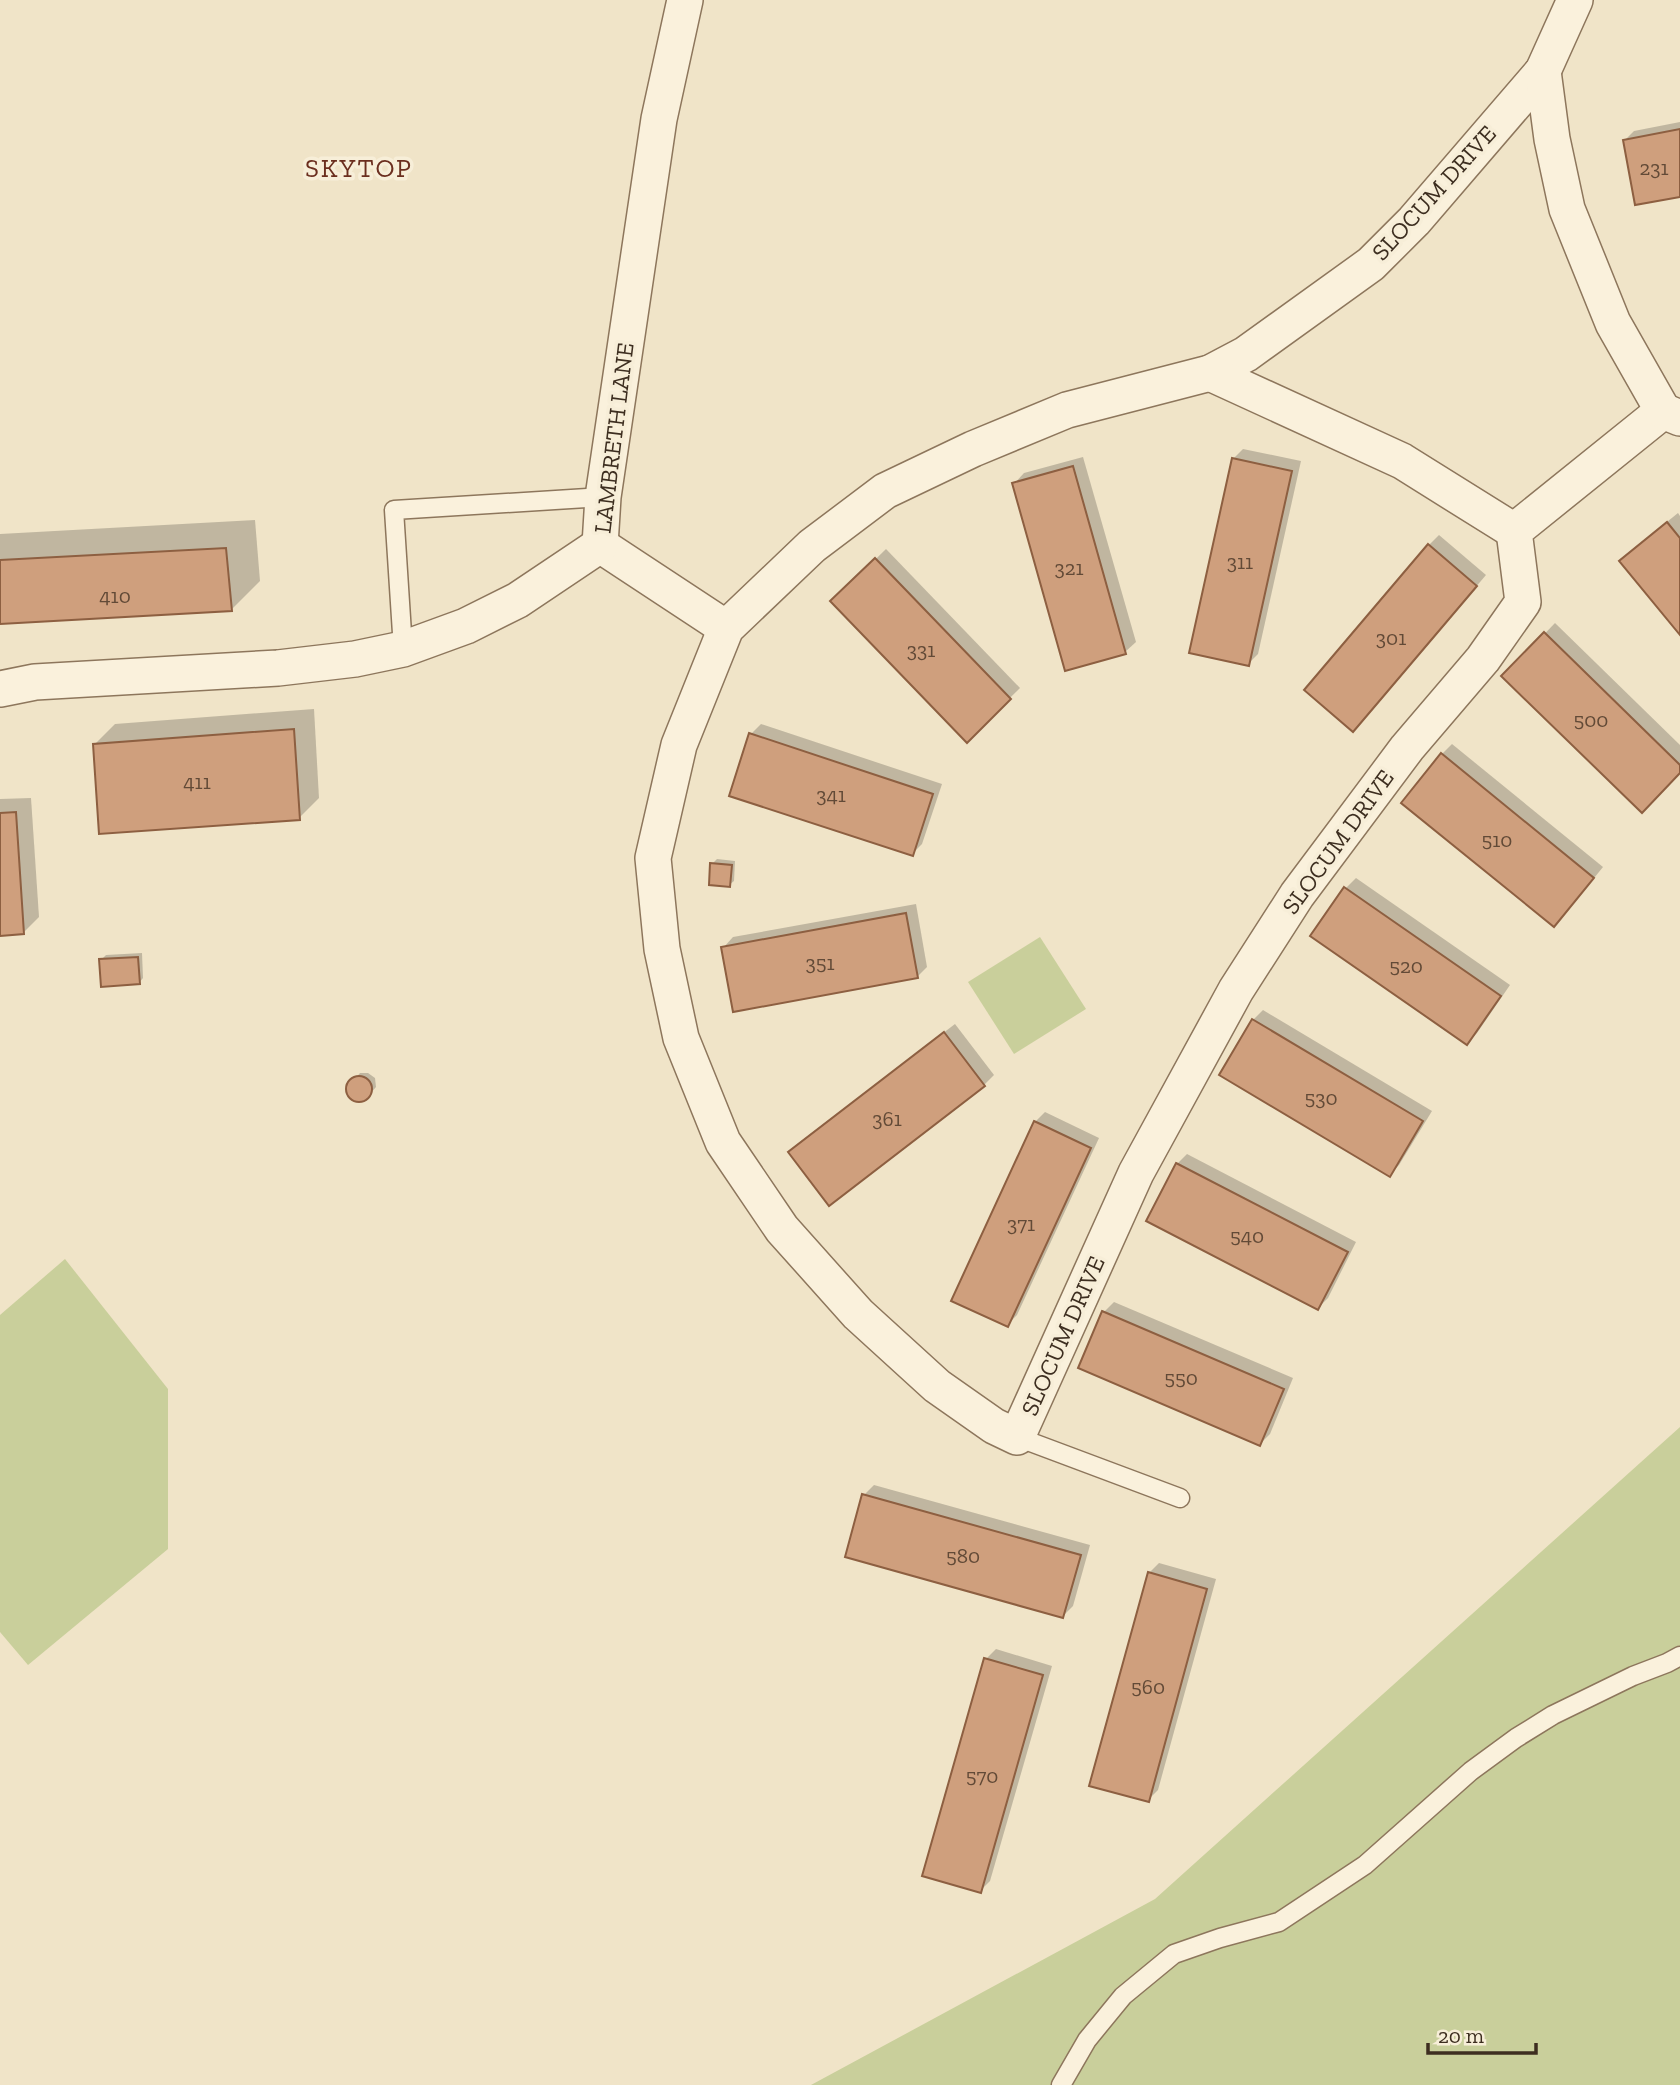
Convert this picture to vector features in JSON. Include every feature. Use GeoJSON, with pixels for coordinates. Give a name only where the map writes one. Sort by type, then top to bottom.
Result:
{"type":"FeatureCollection","features":[{"type":"Feature","properties":{"kind":"street","name":"LAMBRETH LANE"},"geometry":{"type":"LineString","coordinates":[[0,689],[35,682],[278,668],[355,659],[403,649],[466,626],[518,600],[600,545],[603,497],[659,118],[685,0]]}},
{"type":"Feature","properties":{"kind":"street","name":"SLOCUM DRIVE"},"geometry":{"type":"LineString","coordinates":[[1514,531],[1523,603],[1483,659],[1407,748],[1297,895],[1236,990],[1136,1173],[1017,1437],[994,1426],[937,1386],[858,1314],[782,1229],[723,1142],[681,1038],[662,949],[653,858],[679,745],[726,628],[812,546],[885,491],[973,449],[1067,410],[1210,373],[1246,354],[1371,264],[1414,221],[1543,71],[1575,0]]}},
{"type":"Feature","properties":{"kind":"street"},"geometry":{"type":"LineString","coordinates":[[1210,373],[1402,461],[1514,531],[1671,415],[1613,323],[1567,209],[1552,139],[1543,71]]}},
{"type":"Feature","properties":{"kind":"street"},"geometry":{"type":"LineString","coordinates":[[600,545],[726,628]]}},
{"type":"Feature","properties":{"kind":"lane"},"geometry":{"type":"LineString","coordinates":[[403,649],[394,510],[603,497]]}},
{"type":"Feature","properties":{"kind":"lane"},"geometry":{"type":"LineString","coordinates":[[1017,1437],[1180,1498]]}},
{"type":"Feature","properties":{"kind":"lane"},"geometry":{"type":"LineString","coordinates":[[1061,2085],[1087,2040],[1123,1996],[1174,1955],[1220,1938],[1279,1922],[1365,1865],[1471,1771],[1516,1738],[1553,1715],[1680,1656]]}},
{"type":"Feature","properties":{"kind":"green space"},"geometry":{"type":"Polygon","coordinates":[[[1040,937],[1086,1009],[1014,1054],[968,982],[1040,937]]]}},
{"type":"Feature","properties":{"kind":"green space"},"geometry":{"type":"Polygon","coordinates":[[[65,1259],[168,1389],[168,1549],[28,1665],[0,1632],[0,1315],[65,1259]]]}},
{"type":"Feature","properties":{"kind":"green space"},"geometry":{"type":"Polygon","coordinates":[[[1680,1427],[1680,2085],[811,2085],[1155,1899],[1680,1427]]]}},
{"type":"Feature","properties":{"kind":"building"},"geometry":{"type":"Polygon","coordinates":[[[1680,129],[1680,197],[1635,205],[1623,140],[1680,129]]]}},
{"type":"Feature","properties":{"kind":"building"},"geometry":{"type":"Polygon","coordinates":[[[1232,458],[1292,471],[1249,666],[1189,653],[1232,458]]]}},
{"type":"Feature","properties":{"kind":"building"},"geometry":{"type":"Polygon","coordinates":[[[1073,466],[1126,654],[1065,671],[1012,483],[1073,466]]]}},
{"type":"Feature","properties":{"kind":"building"},"geometry":{"type":"Polygon","coordinates":[[[1667,522],[1680,538],[1680,635],[1619,561],[1667,522]]]}},
{"type":"Feature","properties":{"kind":"building"},"geometry":{"type":"Polygon","coordinates":[[[1428,544],[1477,586],[1353,732],[1304,690],[1428,544]]]}},
{"type":"Feature","properties":{"kind":"building"},"geometry":{"type":"Polygon","coordinates":[[[226,548],[232,611],[0,624],[0,560],[226,548]]]}},
{"type":"Feature","properties":{"kind":"building"},"geometry":{"type":"Polygon","coordinates":[[[875,558],[1011,699],[967,743],[830,601],[875,558]]]}},
{"type":"Feature","properties":{"kind":"building"},"geometry":{"type":"Polygon","coordinates":[[[1544,632],[1680,765],[1680,773],[1642,813],[1501,676],[1544,632]]]}},
{"type":"Feature","properties":{"kind":"building"},"geometry":{"type":"Polygon","coordinates":[[[294,729],[300,820],[99,834],[93,744],[294,729]]]}},
{"type":"Feature","properties":{"kind":"building"},"geometry":{"type":"Polygon","coordinates":[[[749,733],[933,794],[913,856],[729,796],[749,733]]]}},
{"type":"Feature","properties":{"kind":"building"},"geometry":{"type":"Polygon","coordinates":[[[1441,753],[1594,878],[1554,927],[1401,803],[1441,753]]]}},
{"type":"Feature","properties":{"kind":"building"},"geometry":{"type":"Polygon","coordinates":[[[16,812],[24,934],[0,936],[0,813],[16,812]]]}},
{"type":"Feature","properties":{"kind":"building"},"geometry":{"type":"Polygon","coordinates":[[[710,863],[732,865],[730,887],[709,885],[710,863]]]}},
{"type":"Feature","properties":{"kind":"building"},"geometry":{"type":"Polygon","coordinates":[[[1344,887],[1501,996],[1467,1045],[1310,936],[1344,887]]]}},
{"type":"Feature","properties":{"kind":"building"},"geometry":{"type":"Polygon","coordinates":[[[906,913],[918,978],[733,1012],[721,947],[906,913]]]}},
{"type":"Feature","properties":{"kind":"building"},"geometry":{"type":"Polygon","coordinates":[[[138,957],[140,984],[101,987],[99,959],[138,957]]]}},
{"type":"Feature","properties":{"kind":"building"},"geometry":{"type":"Polygon","coordinates":[[[1252,1019],[1423,1121],[1390,1177],[1219,1075],[1252,1019]]]}},
{"type":"Feature","properties":{"kind":"building"},"geometry":{"type":"Polygon","coordinates":[[[944,1032],[985,1086],[829,1206],[788,1152],[944,1032]]]}},
{"type":"Feature","properties":{"kind":"building"},"geometry":{"type":"Polygon","coordinates":[[[359,1076],[368,1080],[372,1089],[368,1098],[359,1102],[350,1098],[346,1089],[350,1080],[359,1076]]]}},
{"type":"Feature","properties":{"kind":"building"},"geometry":{"type":"Polygon","coordinates":[[[1034,1121],[1091,1148],[1008,1327],[951,1301],[1034,1121]]]}},
{"type":"Feature","properties":{"kind":"building"},"geometry":{"type":"Polygon","coordinates":[[[1176,1163],[1348,1252],[1318,1310],[1146,1221],[1176,1163]]]}},
{"type":"Feature","properties":{"kind":"building"},"geometry":{"type":"Polygon","coordinates":[[[1102,1311],[1284,1389],[1260,1446],[1078,1368],[1102,1311]]]}},
{"type":"Feature","properties":{"kind":"building"},"geometry":{"type":"Polygon","coordinates":[[[862,1494],[1081,1555],[1063,1618],[845,1557],[862,1494]]]}},
{"type":"Feature","properties":{"kind":"building"},"geometry":{"type":"Polygon","coordinates":[[[1148,1572],[1207,1589],[1149,1802],[1089,1786],[1148,1572]]]}},
{"type":"Feature","properties":{"kind":"building"},"geometry":{"type":"Polygon","coordinates":[[[984,1658],[1043,1675],[981,1893],[922,1876],[984,1658]]]}},
{"type":"Feature","properties":{"kind":"district","name":"SKYTOP"},"geometry":{"type":"Point","coordinates":[359,168]}}]}
